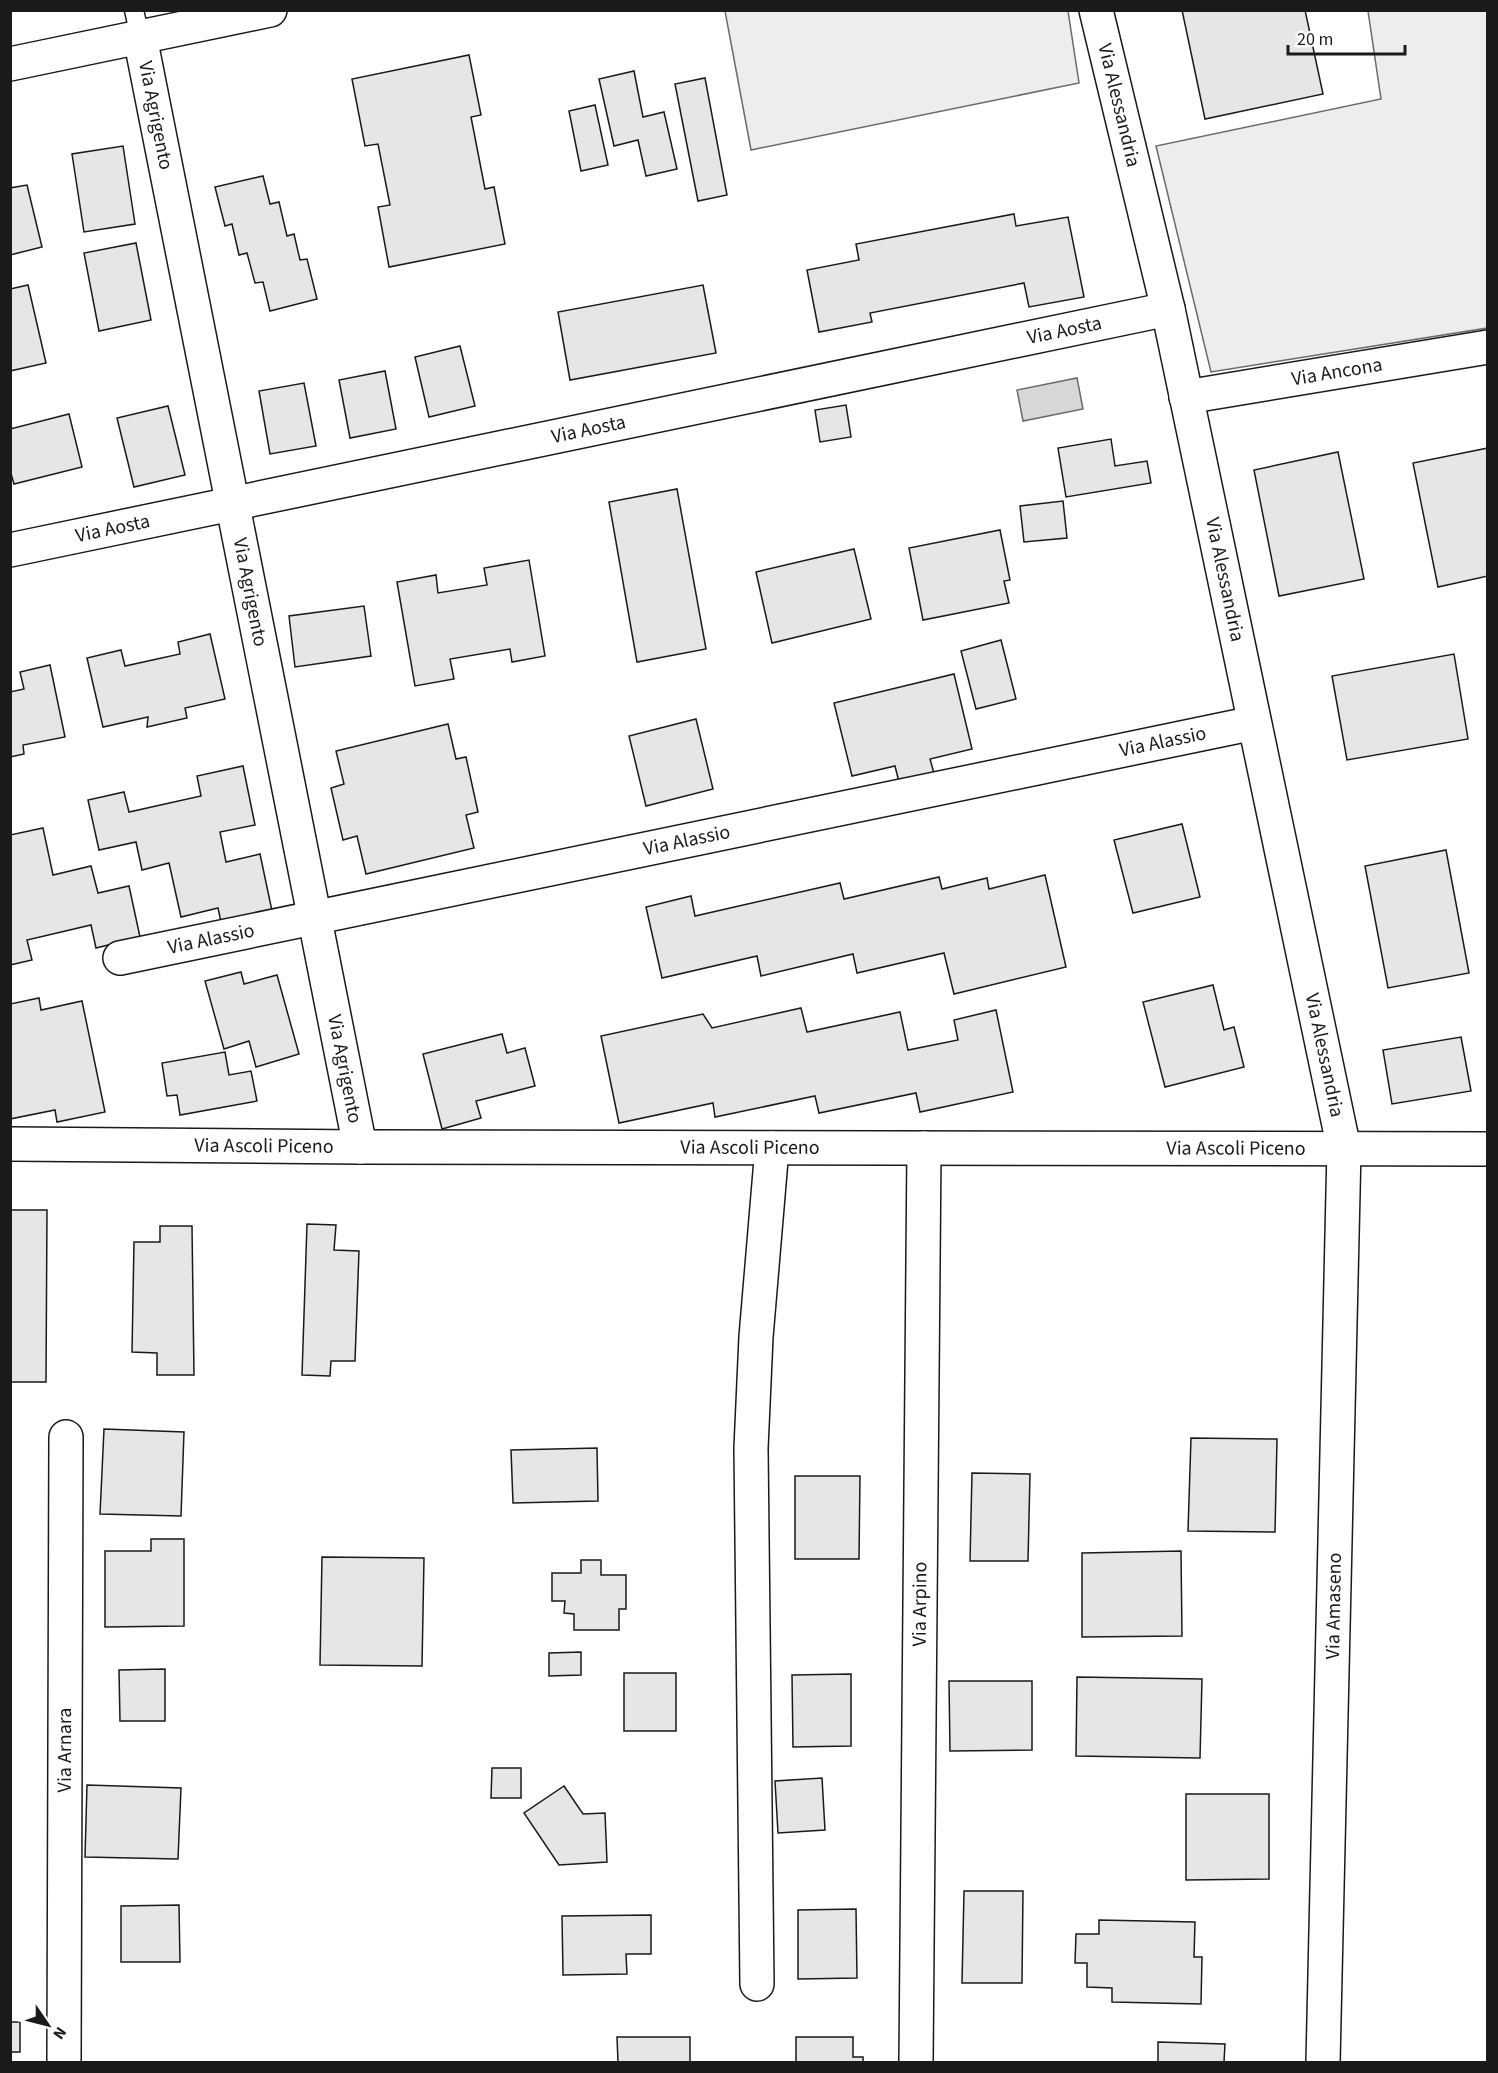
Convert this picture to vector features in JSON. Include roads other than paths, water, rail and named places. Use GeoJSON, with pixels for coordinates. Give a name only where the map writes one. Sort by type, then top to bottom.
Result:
{"type":"FeatureCollection","features":[{"type":"Feature","properties":{"kind":"street"},"geometry":{"type":"LineString","coordinates":[[10,64],[137,24],[270,10]]}},
{"type":"Feature","properties":{"kind":"street","name":"Via Alessandria"},"geometry":{"type":"LineString","coordinates":[[1096,10],[1168,309],[1344,1149]]}},
{"type":"Feature","properties":{"kind":"street","name":"Via Agrigento"},"geometry":{"type":"LineString","coordinates":[[137,24],[360,1147]]}},
{"type":"Feature","properties":{"kind":"street","name":"Via Aosta"},"geometry":{"type":"LineString","coordinates":[[10,550],[1168,309]]}},
{"type":"Feature","properties":{"kind":"street","name":"Via Ancona"},"geometry":{"type":"LineString","coordinates":[[1186,397],[1488,347]]}},
{"type":"Feature","properties":{"kind":"street","name":"Via Alassio"},"geometry":{"type":"LineString","coordinates":[[120,958],[1254,723]]}},
{"type":"Feature","properties":{"kind":"street","name":"Via Ascoli Piceno"},"geometry":{"type":"LineString","coordinates":[[10,1144],[360,1147],[1488,1149]]}},
{"type":"Feature","properties":{"kind":"street"},"geometry":{"type":"LineString","coordinates":[[757,1983],[751,1448],[756,1346],[772,1148]]}},
{"type":"Feature","properties":{"kind":"street","name":"Via Arpino"},"geometry":{"type":"LineString","coordinates":[[916,2062],[924,1148]]}},
{"type":"Feature","properties":{"kind":"street","name":"Via Amaseno"},"geometry":{"type":"LineString","coordinates":[[1323,2062],[1344,1149]]}},
{"type":"Feature","properties":{"kind":"street","name":"Via Arnara"},"geometry":{"type":"LineString","coordinates":[[64,2062],[66,1437]]}}]}
